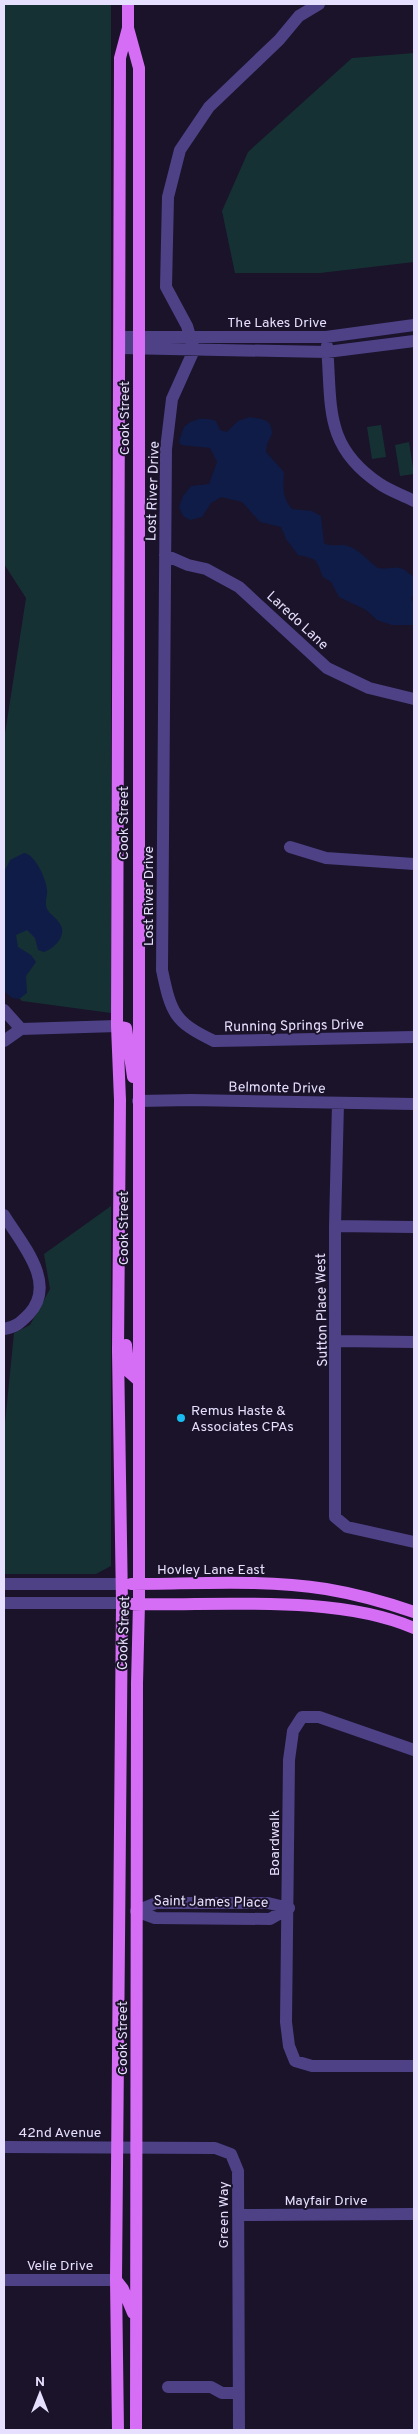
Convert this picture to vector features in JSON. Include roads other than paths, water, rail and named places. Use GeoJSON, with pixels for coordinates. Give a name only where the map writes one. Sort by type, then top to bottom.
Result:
{"type":"FeatureCollection","features":[{"type":"Feature","properties":{"kind":"main road","name":"Cook Street"},"geometry":{"type":"LineString","coordinates":[[118,2430],[116,2280],[118,1858],[122,1603],[119,1250],[120,1100],[117,1026],[120,58],[128,28],[128,4]]}},
{"type":"Feature","properties":{"kind":"main road","name":"Cook Street"},"geometry":{"type":"LineString","coordinates":[[128,28],[139,68],[139,1604],[136,1683],[136,2430]]}},
{"type":"Feature","properties":{"kind":"main road"},"geometry":{"type":"LineString","coordinates":[[117,1026],[126,1028],[128,1035],[130,1059],[138,1101]]}},
{"type":"Feature","properties":{"kind":"main road"},"geometry":{"type":"LineString","coordinates":[[119,1250],[125,1286],[127,1364],[129,1372],[138,1380]]}},
{"type":"Feature","properties":{"kind":"main road","name":"Hovley Lane East"},"geometry":{"type":"LineString","coordinates":[[122,1584],[241,1584],[325,1589],[385,1602],[414,1612]]}},
{"type":"Feature","properties":{"kind":"main road"},"geometry":{"type":"LineString","coordinates":[[122,1603],[309,1606],[360,1614],[402,1623],[414,1628]]}},
{"type":"Feature","properties":{"kind":"main road"},"geometry":{"type":"LineString","coordinates":[[118,1858],[136,1911]]}},
{"type":"Feature","properties":{"kind":"main road"},"geometry":{"type":"LineString","coordinates":[[116,2280],[131,2304],[136,2323]]}},
{"type":"Feature","properties":{"kind":"street"},"geometry":{"type":"LineString","coordinates":[[194,350],[190,337],[166,287],[168,197],[180,150],[209,107],[279,40],[300,16],[319,4]]}},
{"type":"Feature","properties":{"kind":"street","name":"The Lakes Drive"},"geometry":{"type":"LineString","coordinates":[[139,343],[190,337],[326,337],[414,325]]}},
{"type":"Feature","properties":{"kind":"street"},"geometry":{"type":"LineString","coordinates":[[326,337],[331,415],[337,438],[352,461],[380,485],[414,500]]}},
{"type":"Feature","properties":{"kind":"street","name":"The Lakes Drive"},"geometry":{"type":"LineString","coordinates":[[139,343],[194,350],[327,352],[414,341]]}},
{"type":"Feature","properties":{"kind":"street"},"geometry":{"type":"LineString","coordinates":[[120,343],[139,343]]}},
{"type":"Feature","properties":{"kind":"street","name":"Lost River Drive"},"geometry":{"type":"LineString","coordinates":[[167,994],[162,970],[166,449],[172,399],[194,350]]}},
{"type":"Feature","properties":{"kind":"street","name":"Laredo Lane"},"geometry":{"type":"LineString","coordinates":[[165,555],[206,570],[239,587],[327,668],[369,688],[414,698]]}},
{"type":"Feature","properties":{"kind":"street"},"geometry":{"type":"LineString","coordinates":[[290,847],[326,858],[414,864]]}},
{"type":"Feature","properties":{"kind":"street","name":"Running Springs Drive"},"geometry":{"type":"LineString","coordinates":[[167,994],[174,1013],[188,1028],[214,1041],[414,1037]]}},
{"type":"Feature","properties":{"kind":"street"},"geometry":{"type":"LineString","coordinates":[[6,1013],[21,1030]]}},
{"type":"Feature","properties":{"kind":"street"},"geometry":{"type":"LineString","coordinates":[[4,1041],[21,1030],[117,1026]]}},
{"type":"Feature","properties":{"kind":"street","name":"Belmonte Drive"},"geometry":{"type":"LineString","coordinates":[[138,1101],[414,1104]]}},
{"type":"Feature","properties":{"kind":"street","name":"Sutton Place West"},"geometry":{"type":"LineString","coordinates":[[338,1103],[335,1226],[337,1341],[335,1517],[347,1527],[414,1542]]}},
{"type":"Feature","properties":{"kind":"street"},"geometry":{"type":"LineString","coordinates":[[4,1215],[38,1269],[41,1286],[37,1306],[17,1326],[4,1328]]}},
{"type":"Feature","properties":{"kind":"street"},"geometry":{"type":"LineString","coordinates":[[335,1226],[414,1227]]}},
{"type":"Feature","properties":{"kind":"street"},"geometry":{"type":"LineString","coordinates":[[337,1341],[414,1342]]}},
{"type":"Feature","properties":{"kind":"street","name":"Hovley Lane East"},"geometry":{"type":"LineString","coordinates":[[4,1584],[122,1584]]}},
{"type":"Feature","properties":{"kind":"street"},"geometry":{"type":"LineString","coordinates":[[4,1603],[122,1603]]}},
{"type":"Feature","properties":{"kind":"street","name":"Boardwalk"},"geometry":{"type":"LineString","coordinates":[[414,1750],[319,1717],[302,1717],[293,1731],[289,1760],[289,1908],[286,2022],[289,2046],[295,2061],[312,2066],[414,2066]]}},
{"type":"Feature","properties":{"kind":"street","name":"Saint James Place"},"geometry":{"type":"LineString","coordinates":[[136,1911],[156,1903],[268,1903],[289,1908]]}},
{"type":"Feature","properties":{"kind":"street","name":"42nd Avenue"},"geometry":{"type":"LineString","coordinates":[[4,2147],[117,2147]]}},
{"type":"Feature","properties":{"kind":"street","name":"Green Way"},"geometry":{"type":"LineString","coordinates":[[117,2147],[215,2148],[231,2154],[238,2171],[239,2430]]}},
{"type":"Feature","properties":{"kind":"street","name":"Mayfair Drive"},"geometry":{"type":"LineString","coordinates":[[238,2216],[414,2214]]}},
{"type":"Feature","properties":{"kind":"street","name":"Velie Drive"},"geometry":{"type":"LineString","coordinates":[[4,2280],[116,2280]]}},
{"type":"Feature","properties":{"kind":"street"},"geometry":{"type":"LineString","coordinates":[[168,2387],[210,2388],[222,2393],[239,2393]]}},
{"type":"Feature","properties":{"kind":"water"},"geometry":{"type":"Polygon","coordinates":[[[250,417],[266,421],[270,425],[272,434],[267,444],[266,452],[284,472],[283,487],[286,500],[292,509],[312,511],[321,516],[324,543],[348,546],[378,568],[403,569],[413,577],[414,593],[411,598],[414,604],[414,625],[392,625],[377,620],[366,610],[339,597],[331,582],[323,577],[315,561],[298,555],[286,539],[281,527],[260,522],[242,502],[221,497],[211,503],[202,517],[190,520],[183,516],[179,507],[183,496],[191,486],[209,484],[217,462],[210,448],[181,445],[179,441],[184,427],[195,420],[207,419],[216,421],[220,430],[227,432],[238,421],[250,417]]]}},
{"type":"Feature","properties":{"kind":"water"},"geometry":{"type":"Polygon","coordinates":[[[24,853],[28,854],[36,862],[45,879],[47,909],[59,922],[62,933],[55,945],[44,952],[38,950],[35,938],[27,930],[16,935],[18,947],[31,955],[36,962],[26,976],[27,993],[19,999],[12,998],[4,991],[5,870],[10,860],[24,853]]]}},
{"type":"Feature","properties":{"kind":"place","name":"Remus Haste & Associates CPAs"},"geometry":{"type":"Point","coordinates":[181,1418]}}]}
